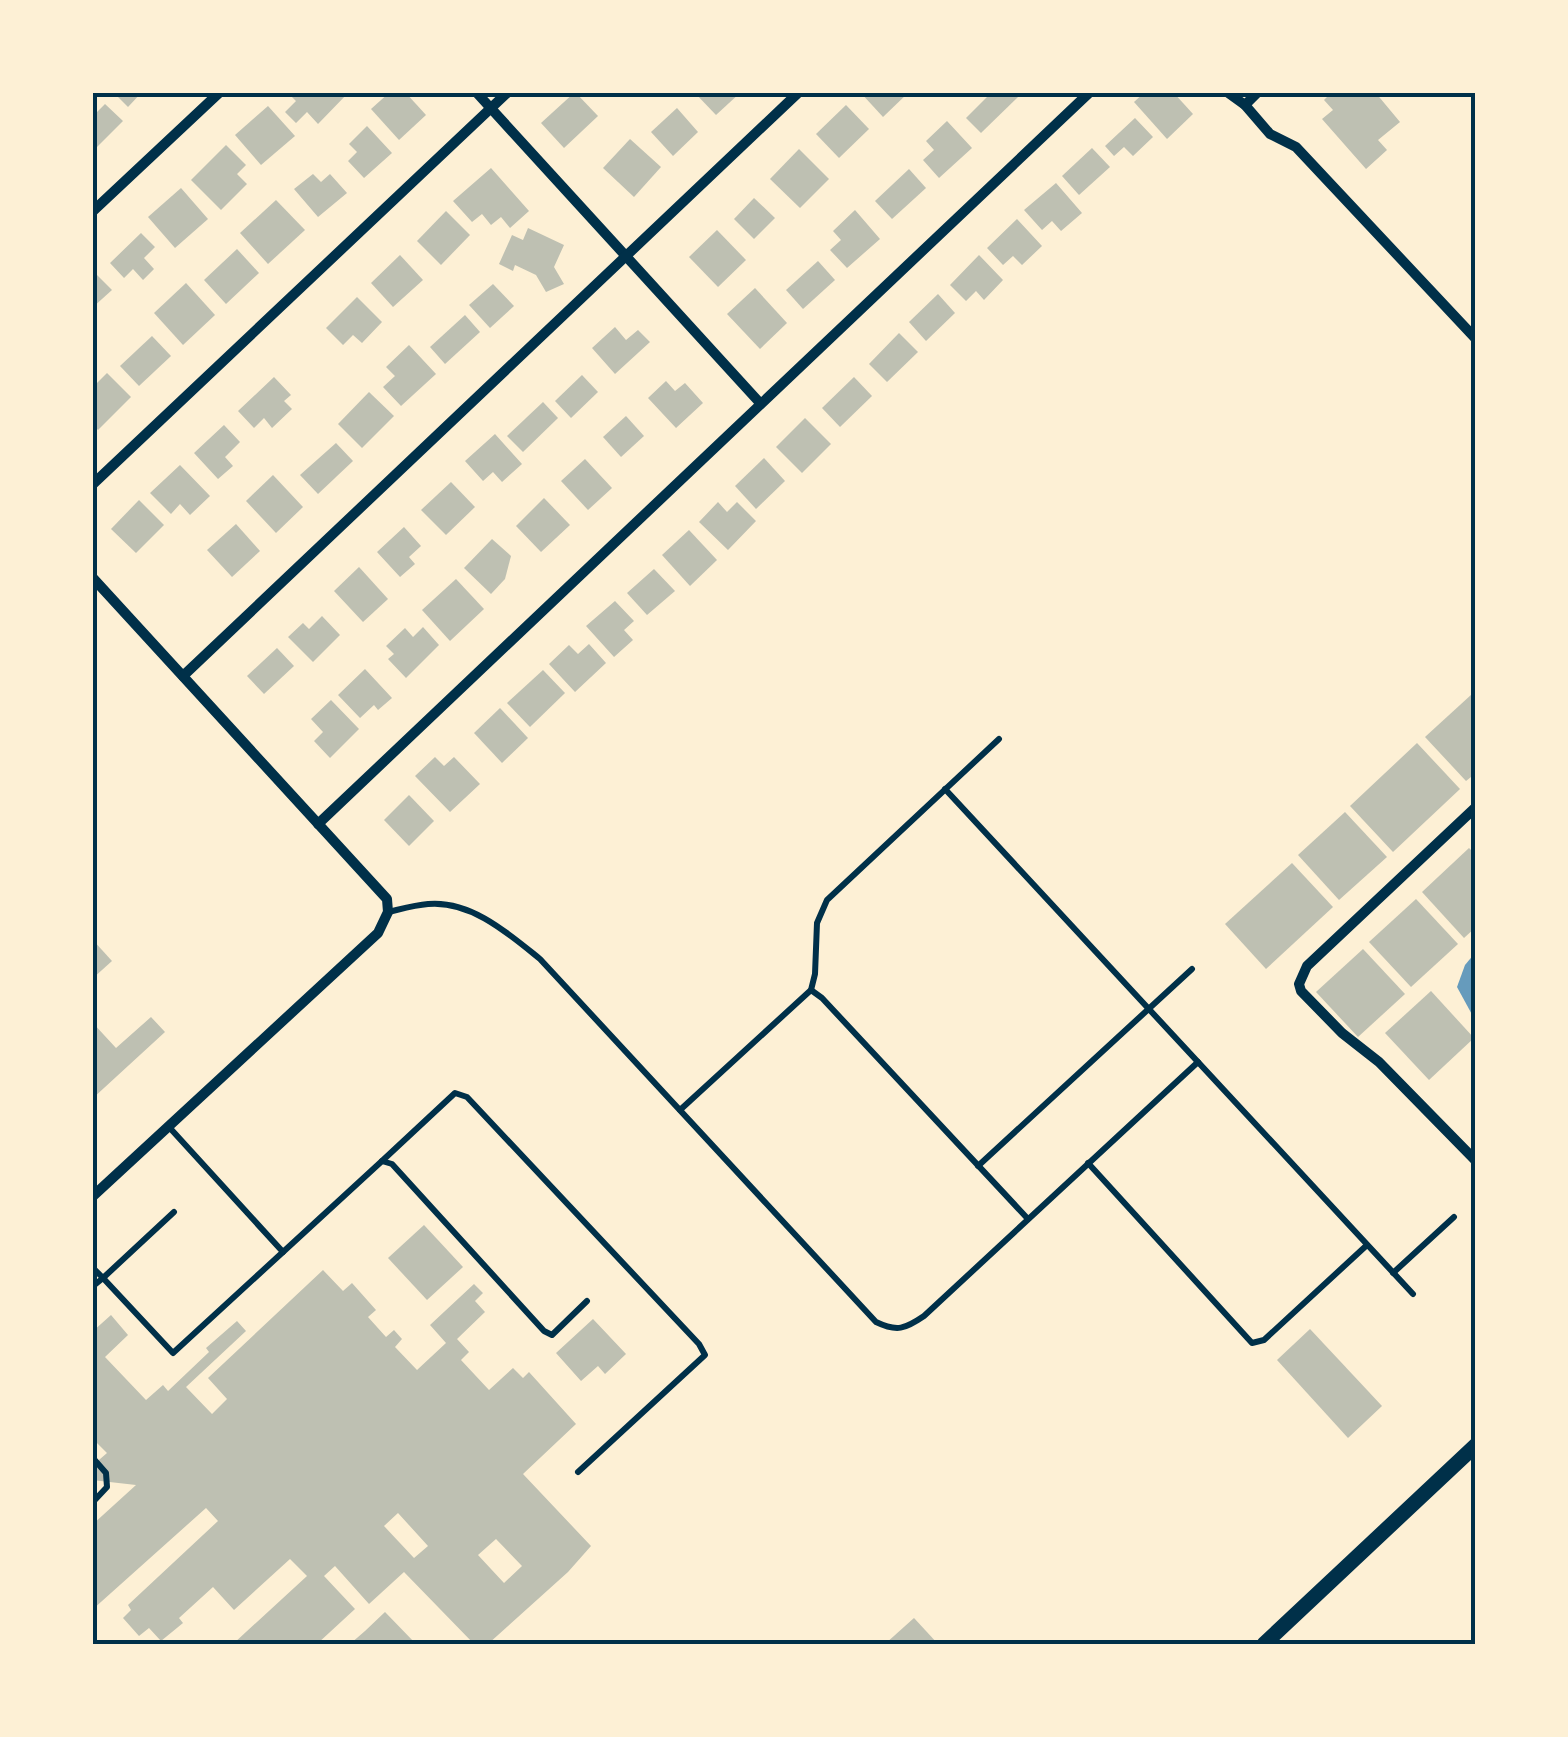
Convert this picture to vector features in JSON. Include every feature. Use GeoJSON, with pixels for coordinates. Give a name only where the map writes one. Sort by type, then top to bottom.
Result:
{"type":"FeatureCollection","features":[{"type":"Feature","properties":{"kind":"street"},"geometry":{"type":"LineString","coordinates":[[92,212],[220,92]]}},
{"type":"Feature","properties":{"kind":"street"},"geometry":{"type":"LineString","coordinates":[[476,92],[760,403]]}},
{"type":"Feature","properties":{"kind":"street"},"geometry":{"type":"LineString","coordinates":[[92,485],[508,92]]}},
{"type":"Feature","properties":{"kind":"street"},"geometry":{"type":"LineString","coordinates":[[183,676],[800,92]]}},
{"type":"Feature","properties":{"kind":"street"},"geometry":{"type":"LineString","coordinates":[[318,824],[1090,92]]}},
{"type":"Feature","properties":{"kind":"street"},"geometry":{"type":"LineString","coordinates":[[1227,92],[1245,105],[1270,134],[1296,147],[1476,339]]}},
{"type":"Feature","properties":{"kind":"street"},"geometry":{"type":"LineString","coordinates":[[1245,105],[1258,92]]}},
{"type":"Feature","properties":{"kind":"street"},"geometry":{"type":"LineString","coordinates":[[92,577],[387,899],[388,912],[378,934],[92,1198]]}},
{"type":"Feature","properties":{"kind":"street"},"geometry":{"type":"LineString","coordinates":[[1476,807],[1307,966],[1300,984],[1300,991],[1342,1033],[1379,1062],[1476,1162]]}},
{"type":"Feature","properties":{"kind":"street"},"geometry":{"type":"LineString","coordinates":[[1264,1644],[1476,1445]]}},
{"type":"Feature","properties":{"kind":"lane"},"geometry":{"type":"LineString","coordinates":[[680,1110],[811,990],[817,923],[827,900],[1000,738]]}},
{"type":"Feature","properties":{"kind":"lane"},"geometry":{"type":"LineString","coordinates":[[945,789],[1412,1294]]}},
{"type":"Feature","properties":{"kind":"lane"},"geometry":{"type":"LineString","coordinates":[[388,912],[431,903],[476,914],[503,929],[540,959],[876,1322],[892,1329],[904,1330],[924,1316],[1198,1062]]}},
{"type":"Feature","properties":{"kind":"lane"},"geometry":{"type":"LineString","coordinates":[[978,1166],[1192,969]]}},
{"type":"Feature","properties":{"kind":"lane"},"geometry":{"type":"LineString","coordinates":[[811,990],[1028,1220]]}},
{"type":"Feature","properties":{"kind":"lane"},"geometry":{"type":"LineString","coordinates":[[92,1266],[173,1352],[455,1093],[466,1097],[699,1344],[706,1356],[578,1472]]}},
{"type":"Feature","properties":{"kind":"lane"},"geometry":{"type":"LineString","coordinates":[[168,1126],[283,1252]]}},
{"type":"Feature","properties":{"kind":"lane"},"geometry":{"type":"LineString","coordinates":[[382,1162],[392,1164],[544,1331],[552,1335],[587,1301]]}},
{"type":"Feature","properties":{"kind":"lane"},"geometry":{"type":"LineString","coordinates":[[1088,1163],[1252,1343],[1264,1340],[1367,1245]]}},
{"type":"Feature","properties":{"kind":"lane"},"geometry":{"type":"LineString","coordinates":[[92,1287],[174,1212]]}},
{"type":"Feature","properties":{"kind":"lane"},"geometry":{"type":"LineString","coordinates":[[1393,1273],[1454,1217]]}},
{"type":"Feature","properties":{"kind":"lane"},"geometry":{"type":"LineString","coordinates":[[92,1458],[106,1472],[107,1486],[92,1503]]}},
{"type":"Feature","properties":{"kind":"water"},"geometry":{"type":"Polygon","coordinates":[[[1475,953],[1475,1020],[1457,987],[1465,965],[1475,953]]]}},
{"type":"Feature","properties":{"kind":"building"},"geometry":{"type":"Polygon","coordinates":[[[121,92],[142,92],[128,107],[117,96],[121,92]]]}},
{"type":"Feature","properties":{"kind":"building"},"geometry":{"type":"Polygon","coordinates":[[[287,92],[349,92],[318,124],[307,112],[296,123],[285,112],[296,101],[287,92]]]}},
{"type":"Feature","properties":{"kind":"building"},"geometry":{"type":"Polygon","coordinates":[[[390,92],[405,92],[426,115],[399,140],[371,109],[390,92]]]}},
{"type":"Feature","properties":{"kind":"building"},"geometry":{"type":"Polygon","coordinates":[[[575,92],[598,116],[564,148],[541,123],[575,92]]]}},
{"type":"Feature","properties":{"kind":"building"},"geometry":{"type":"Polygon","coordinates":[[[694,92],[741,92],[716,115],[694,92]]]}},
{"type":"Feature","properties":{"kind":"building"},"geometry":{"type":"Polygon","coordinates":[[[860,92],[909,92],[883,117],[860,92]]]}},
{"type":"Feature","properties":{"kind":"building"},"geometry":{"type":"Polygon","coordinates":[[[992,92],[1016,92],[1019,96],[981,133],[966,118],[992,92]]]}},
{"type":"Feature","properties":{"kind":"building"},"geometry":{"type":"Polygon","coordinates":[[[1145,92],[1173,92],[1193,114],[1167,139],[1134,102],[1145,92]]]}},
{"type":"Feature","properties":{"kind":"building"},"geometry":{"type":"Polygon","coordinates":[[[1332,92],[1375,92],[1400,122],[1378,140],[1387,150],[1366,169],[1322,119],[1333,110],[1324,100],[1332,92]]]}},
{"type":"Feature","properties":{"kind":"building"},"geometry":{"type":"Polygon","coordinates":[[[105,104],[123,121],[92,152],[92,109],[96,113],[105,104]]]}},
{"type":"Feature","properties":{"kind":"building"},"geometry":{"type":"Polygon","coordinates":[[[846,105],[869,129],[839,158],[816,134],[846,105]]]}},
{"type":"Feature","properties":{"kind":"building"},"geometry":{"type":"Polygon","coordinates":[[[268,106],[295,136],[261,165],[235,135],[268,106]]]}},
{"type":"Feature","properties":{"kind":"building"},"geometry":{"type":"Polygon","coordinates":[[[677,108],[698,132],[673,156],[651,132],[677,108]]]}},
{"type":"Feature","properties":{"kind":"building"},"geometry":{"type":"Polygon","coordinates":[[[1135,118],[1153,137],[1133,156],[1124,147],[1114,156],[1105,146],[1135,118]]]}},
{"type":"Feature","properties":{"kind":"building"},"geometry":{"type":"Polygon","coordinates":[[[947,121],[972,148],[939,178],[923,160],[934,150],[926,141],[947,121]]]}},
{"type":"Feature","properties":{"kind":"building"},"geometry":{"type":"Polygon","coordinates":[[[367,126],[392,153],[364,178],[348,161],[357,152],[349,144],[367,126]]]}},
{"type":"Feature","properties":{"kind":"building"},"geometry":{"type":"Polygon","coordinates":[[[630,139],[661,167],[634,197],[603,168],[630,139]]]}},
{"type":"Feature","properties":{"kind":"building"},"geometry":{"type":"Polygon","coordinates":[[[226,145],[246,165],[237,174],[247,184],[221,210],[191,180],[226,145]]]}},
{"type":"Feature","properties":{"kind":"building"},"geometry":{"type":"Polygon","coordinates":[[[1092,148],[1110,167],[1079,195],[1062,176],[1092,148]]]}},
{"type":"Feature","properties":{"kind":"building"},"geometry":{"type":"Polygon","coordinates":[[[799,149],[829,179],[800,208],[770,179],[799,149]]]}},
{"type":"Feature","properties":{"kind":"building"},"geometry":{"type":"Polygon","coordinates":[[[491,168],[529,211],[510,228],[501,217],[491,225],[482,214],[472,222],[453,201],[491,168]]]}},
{"type":"Feature","properties":{"kind":"building"},"geometry":{"type":"Polygon","coordinates":[[[909,169],[926,188],[892,219],[875,201],[909,169]]]}},
{"type":"Feature","properties":{"kind":"building"},"geometry":{"type":"Polygon","coordinates":[[[313,174],[321,182],[330,174],[347,193],[318,217],[294,189],[313,174]]]}},
{"type":"Feature","properties":{"kind":"building"},"geometry":{"type":"Polygon","coordinates":[[[1056,183],[1082,213],[1061,231],[1052,221],[1042,230],[1024,210],[1056,183]]]}},
{"type":"Feature","properties":{"kind":"building"},"geometry":{"type":"Polygon","coordinates":[[[181,188],[208,219],[175,248],[148,217],[181,188]]]}},
{"type":"Feature","properties":{"kind":"building"},"geometry":{"type":"Polygon","coordinates":[[[754,198],[775,218],[754,239],[734,219],[754,198]]]}},
{"type":"Feature","properties":{"kind":"building"},"geometry":{"type":"Polygon","coordinates":[[[276,200],[305,230],[268,264],[240,233],[276,200]]]}},
{"type":"Feature","properties":{"kind":"building"},"geometry":{"type":"Polygon","coordinates":[[[855,210],[880,239],[847,268],[830,250],[841,240],[833,231],[855,210]]]}},
{"type":"Feature","properties":{"kind":"building"},"geometry":{"type":"Polygon","coordinates":[[[446,211],[470,235],[441,265],[417,241],[446,211]]]}},
{"type":"Feature","properties":{"kind":"building"},"geometry":{"type":"Polygon","coordinates":[[[1017,219],[1042,246],[1022,265],[1013,256],[1003,265],[987,248],[1017,219]]]}},
{"type":"Feature","properties":{"kind":"building"},"geometry":{"type":"Polygon","coordinates":[[[528,228],[564,245],[554,267],[564,284],[546,292],[536,275],[515,265],[513,271],[499,264],[512,235],[523,240],[528,228]]]}},
{"type":"Feature","properties":{"kind":"building"},"geometry":{"type":"Polygon","coordinates":[[[717,230],[746,260],[718,287],[689,257],[717,230]]]}},
{"type":"Feature","properties":{"kind":"building"},"geometry":{"type":"Polygon","coordinates":[[[141,233],[155,247],[144,258],[154,269],[143,280],[133,269],[124,278],[110,263],[141,233]]]}},
{"type":"Feature","properties":{"kind":"building"},"geometry":{"type":"Polygon","coordinates":[[[237,249],[259,273],[226,304],[204,280],[237,249]]]}},
{"type":"Feature","properties":{"kind":"building"},"geometry":{"type":"Polygon","coordinates":[[[400,255],[423,280],[393,307],[371,283],[400,255]]]}},
{"type":"Feature","properties":{"kind":"building"},"geometry":{"type":"Polygon","coordinates":[[[979,255],[1003,280],[984,300],[976,291],[966,301],[950,285],[979,255]]]}},
{"type":"Feature","properties":{"kind":"building"},"geometry":{"type":"Polygon","coordinates":[[[818,261],[835,280],[803,309],[786,290],[818,261]]]}},
{"type":"Feature","properties":{"kind":"building"},"geometry":{"type":"Polygon","coordinates":[[[92,273],[112,290],[92,308],[92,273]]]}},
{"type":"Feature","properties":{"kind":"building"},"geometry":{"type":"Polygon","coordinates":[[[186,283],[215,315],[183,345],[154,313],[186,283]]]}},
{"type":"Feature","properties":{"kind":"building"},"geometry":{"type":"Polygon","coordinates":[[[493,284],[514,306],[490,328],[469,305],[493,284]]]}},
{"type":"Feature","properties":{"kind":"building"},"geometry":{"type":"Polygon","coordinates":[[[755,288],[787,323],[760,349],[727,314],[755,288]]]}},
{"type":"Feature","properties":{"kind":"building"},"geometry":{"type":"Polygon","coordinates":[[[938,294],[955,313],[926,341],[909,322],[938,294]]]}},
{"type":"Feature","properties":{"kind":"building"},"geometry":{"type":"Polygon","coordinates":[[[357,297],[382,322],[362,343],[353,335],[343,345],[326,328],[357,297]]]}},
{"type":"Feature","properties":{"kind":"building"},"geometry":{"type":"Polygon","coordinates":[[[465,315],[480,332],[445,364],[430,347],[465,315]]]}},
{"type":"Feature","properties":{"kind":"building"},"geometry":{"type":"Polygon","coordinates":[[[615,327],[626,340],[638,330],[650,342],[615,374],[592,348],[615,327]]]}},
{"type":"Feature","properties":{"kind":"building"},"geometry":{"type":"Polygon","coordinates":[[[899,333],[918,352],[887,382],[869,364],[899,333]]]}},
{"type":"Feature","properties":{"kind":"building"},"geometry":{"type":"Polygon","coordinates":[[[152,336],[171,356],[139,386],[120,366],[152,336]]]}},
{"type":"Feature","properties":{"kind":"building"},"geometry":{"type":"Polygon","coordinates":[[[409,345],[436,374],[401,406],[383,387],[395,376],[386,367],[409,345]]]}},
{"type":"Feature","properties":{"kind":"building"},"geometry":{"type":"Polygon","coordinates":[[[107,373],[131,397],[98,430],[92,424],[92,388],[107,373]]]}},
{"type":"Feature","properties":{"kind":"building"},"geometry":{"type":"Polygon","coordinates":[[[582,375],[598,392],[571,418],[555,401],[582,375]]]}},
{"type":"Feature","properties":{"kind":"building"},"geometry":{"type":"Polygon","coordinates":[[[274,377],[291,395],[284,401],[292,409],[272,428],[264,418],[254,428],[238,411],[274,377]]]}},
{"type":"Feature","properties":{"kind":"building"},"geometry":{"type":"Polygon","coordinates":[[[854,377],[872,396],[840,427],[822,408],[854,377]]]}},
{"type":"Feature","properties":{"kind":"building"},"geometry":{"type":"Polygon","coordinates":[[[666,381],[675,391],[685,383],[703,403],[676,428],[648,398],[666,381]]]}},
{"type":"Feature","properties":{"kind":"building"},"geometry":{"type":"Polygon","coordinates":[[[369,392],[394,416],[362,448],[338,424],[369,392]]]}},
{"type":"Feature","properties":{"kind":"building"},"geometry":{"type":"Polygon","coordinates":[[[543,402],[558,418],[523,452],[507,436],[543,402]]]}},
{"type":"Feature","properties":{"kind":"building"},"geometry":{"type":"Polygon","coordinates":[[[626,416],[644,436],[621,457],[603,437],[626,416]]]}},
{"type":"Feature","properties":{"kind":"building"},"geometry":{"type":"Polygon","coordinates":[[[805,418],[831,444],[802,473],[776,447],[805,418]]]}},
{"type":"Feature","properties":{"kind":"building"},"geometry":{"type":"Polygon","coordinates":[[[224,425],[240,442],[225,457],[233,466],[218,479],[194,453],[224,425]]]}},
{"type":"Feature","properties":{"kind":"building"},"geometry":{"type":"Polygon","coordinates":[[[495,434],[522,464],[502,482],[493,472],[483,481],[465,461],[495,434]]]}},
{"type":"Feature","properties":{"kind":"building"},"geometry":{"type":"Polygon","coordinates":[[[336,443],[353,461],[318,494],[300,475],[336,443]]]}},
{"type":"Feature","properties":{"kind":"building"},"geometry":{"type":"Polygon","coordinates":[[[764,458],[785,481],[756,509],[735,486],[764,458]]]}},
{"type":"Feature","properties":{"kind":"building"},"geometry":{"type":"Polygon","coordinates":[[[585,459],[612,488],[588,510],[561,481],[585,459]]]}},
{"type":"Feature","properties":{"kind":"building"},"geometry":{"type":"Polygon","coordinates":[[[180,465],[210,496],[190,515],[180,504],[171,514],[150,493],[180,465]]]}},
{"type":"Feature","properties":{"kind":"building"},"geometry":{"type":"Polygon","coordinates":[[[273,475],[303,507],[276,533],[246,501],[273,475]]]}},
{"type":"Feature","properties":{"kind":"building"},"geometry":{"type":"Polygon","coordinates":[[[451,482],[475,507],[446,535],[421,510],[451,482]]]}},
{"type":"Feature","properties":{"kind":"building"},"geometry":{"type":"Polygon","coordinates":[[[544,498],[570,525],[541,552],[516,526],[544,498]]]}},
{"type":"Feature","properties":{"kind":"building"},"geometry":{"type":"Polygon","coordinates":[[[139,500],[164,525],[136,553],[111,529],[139,500]]]}},
{"type":"Feature","properties":{"kind":"building"},"geometry":{"type":"Polygon","coordinates":[[[718,502],[727,512],[737,502],[756,521],[728,550],[699,522],[718,502]]]}},
{"type":"Feature","properties":{"kind":"building"},"geometry":{"type":"Polygon","coordinates":[[[236,524],[260,551],[232,577],[207,550],[236,524]]]}},
{"type":"Feature","properties":{"kind":"building"},"geometry":{"type":"Polygon","coordinates":[[[404,527],[421,546],[409,557],[415,564],[400,577],[377,552],[404,527]]]}},
{"type":"Feature","properties":{"kind":"building"},"geometry":{"type":"Polygon","coordinates":[[[689,530],[717,560],[690,586],[662,555],[689,530]]]}},
{"type":"Feature","properties":{"kind":"building"},"geometry":{"type":"Polygon","coordinates":[[[492,539],[511,556],[505,579],[491,594],[464,568],[492,539]]]}},
{"type":"Feature","properties":{"kind":"building"},"geometry":{"type":"Polygon","coordinates":[[[359,567],[388,599],[363,622],[334,591],[359,567]]]}},
{"type":"Feature","properties":{"kind":"building"},"geometry":{"type":"Polygon","coordinates":[[[654,569],[675,591],[647,615],[627,593],[654,569]]]}},
{"type":"Feature","properties":{"kind":"building"},"geometry":{"type":"Polygon","coordinates":[[[456,579],[484,609],[450,641],[422,610],[456,579]]]}},
{"type":"Feature","properties":{"kind":"building"},"geometry":{"type":"Polygon","coordinates":[[[615,601],[634,621],[624,630],[633,640],[614,657],[586,626],[615,601]]]}},
{"type":"Feature","properties":{"kind":"building"},"geometry":{"type":"Polygon","coordinates":[[[322,616],[340,635],[313,662],[288,637],[303,623],[309,629],[322,616]]]}},
{"type":"Feature","properties":{"kind":"building"},"geometry":{"type":"Polygon","coordinates":[[[423,627],[439,645],[406,678],[388,659],[394,654],[386,646],[405,628],[413,637],[423,627]]]}},
{"type":"Feature","properties":{"kind":"building"},"geometry":{"type":"Polygon","coordinates":[[[589,644],[606,663],[575,692],[549,664],[569,645],[578,654],[589,644]]]}},
{"type":"Feature","properties":{"kind":"building"},"geometry":{"type":"Polygon","coordinates":[[[277,648],[294,666],[264,694],[247,676],[277,648]]]}},
{"type":"Feature","properties":{"kind":"building"},"geometry":{"type":"Polygon","coordinates":[[[365,669],[392,698],[378,710],[374,705],[360,718],[338,695],[365,669]]]}},
{"type":"Feature","properties":{"kind":"building"},"geometry":{"type":"Polygon","coordinates":[[[543,670],[565,693],[530,727],[507,703],[543,670]]]}},
{"type":"Feature","properties":{"kind":"building"},"geometry":{"type":"Polygon","coordinates":[[[1472,694],[1476,698],[1476,773],[1466,781],[1425,737],[1472,694]]]}},
{"type":"Feature","properties":{"kind":"building"},"geometry":{"type":"Polygon","coordinates":[[[331,700],[359,729],[330,758],[314,741],[323,732],[311,719],[331,700]]]}},
{"type":"Feature","properties":{"kind":"building"},"geometry":{"type":"Polygon","coordinates":[[[500,708],[528,738],[502,763],[474,733],[500,708]]]}},
{"type":"Feature","properties":{"kind":"building"},"geometry":{"type":"Polygon","coordinates":[[[1417,743],[1460,789],[1393,852],[1350,806],[1417,743]]]}},
{"type":"Feature","properties":{"kind":"building"},"geometry":{"type":"Polygon","coordinates":[[[435,757],[444,766],[454,757],[480,784],[450,812],[415,776],[435,757]]]}},
{"type":"Feature","properties":{"kind":"building"},"geometry":{"type":"Polygon","coordinates":[[[409,795],[434,821],[409,846],[384,820],[409,795]]]}},
{"type":"Feature","properties":{"kind":"building"},"geometry":{"type":"Polygon","coordinates":[[[1345,812],[1387,857],[1339,900],[1298,855],[1345,812]]]}},
{"type":"Feature","properties":{"kind":"building"},"geometry":{"type":"Polygon","coordinates":[[[1469,848],[1476,855],[1476,927],[1464,938],[1422,892],[1469,848]]]}},
{"type":"Feature","properties":{"kind":"building"},"geometry":{"type":"Polygon","coordinates":[[[1292,863],[1333,907],[1266,969],[1225,924],[1292,863]]]}},
{"type":"Feature","properties":{"kind":"building"},"geometry":{"type":"Polygon","coordinates":[[[1416,899],[1458,944],[1411,987],[1369,942],[1416,899]]]}},
{"type":"Feature","properties":{"kind":"building"},"geometry":{"type":"Polygon","coordinates":[[[92,939],[112,961],[92,979],[92,939]]]}},
{"type":"Feature","properties":{"kind":"building"},"geometry":{"type":"Polygon","coordinates":[[[1363,949],[1405,994],[1358,1037],[1316,992],[1363,949]]]}},
{"type":"Feature","properties":{"kind":"building"},"geometry":{"type":"Polygon","coordinates":[[[1431,991],[1474,1038],[1429,1080],[1385,1033],[1431,991]]]}},
{"type":"Feature","properties":{"kind":"building"},"geometry":{"type":"Polygon","coordinates":[[[151,1017],[165,1032],[92,1099],[92,1022],[116,1048],[151,1017]]]}},
{"type":"Feature","properties":{"kind":"building"},"geometry":{"type":"Polygon","coordinates":[[[424,1225],[463,1267],[427,1300],[388,1258],[424,1225]]]}},
{"type":"Feature","properties":{"kind":"building"},"geometry":{"type":"Polygon","coordinates":[[[323,1270],[343,1291],[352,1283],[376,1310],[368,1317],[386,1337],[394,1330],[402,1339],[395,1347],[417,1370],[446,1343],[430,1325],[474,1284],[483,1293],[475,1301],[485,1312],[457,1339],[469,1352],[461,1360],[489,1390],[513,1368],[523,1378],[529,1372],[576,1424],[523,1474],[591,1546],[488,1644],[474,1644],[404,1572],[369,1604],[335,1566],[324,1576],[355,1609],[317,1644],[233,1644],[307,1576],[290,1559],[234,1610],[213,1587],[179,1618],[183,1623],[161,1641],[149,1628],[139,1636],[123,1618],[131,1610],[128,1605],[218,1521],[206,1508],[92,1610],[92,1525],[136,1485],[92,1480],[92,1466],[107,1453],[92,1438],[92,1332],[111,1315],[128,1335],[105,1357],[146,1400],[163,1385],[168,1391],[209,1352],[206,1348],[237,1321],[246,1331],[186,1387],[212,1414],[227,1399],[208,1378],[323,1270]],[[398,1513],[384,1526],[414,1558],[428,1546],[398,1513]],[[496,1539],[478,1555],[504,1583],[522,1566],[496,1539]]]}},
{"type":"Feature","properties":{"kind":"building"},"geometry":{"type":"Polygon","coordinates":[[[593,1319],[626,1354],[605,1374],[598,1366],[581,1381],[556,1353],[593,1319]]]}},
{"type":"Feature","properties":{"kind":"building"},"geometry":{"type":"Polygon","coordinates":[[[1310,1329],[1382,1406],[1348,1438],[1277,1360],[1310,1329]]]}},
{"type":"Feature","properties":{"kind":"building"},"geometry":{"type":"Polygon","coordinates":[[[385,1612],[416,1644],[350,1644],[365,1631],[385,1612]]]}},
{"type":"Feature","properties":{"kind":"building"},"geometry":{"type":"Polygon","coordinates":[[[914,1618],[938,1644],[885,1644],[914,1618]]]}}]}
